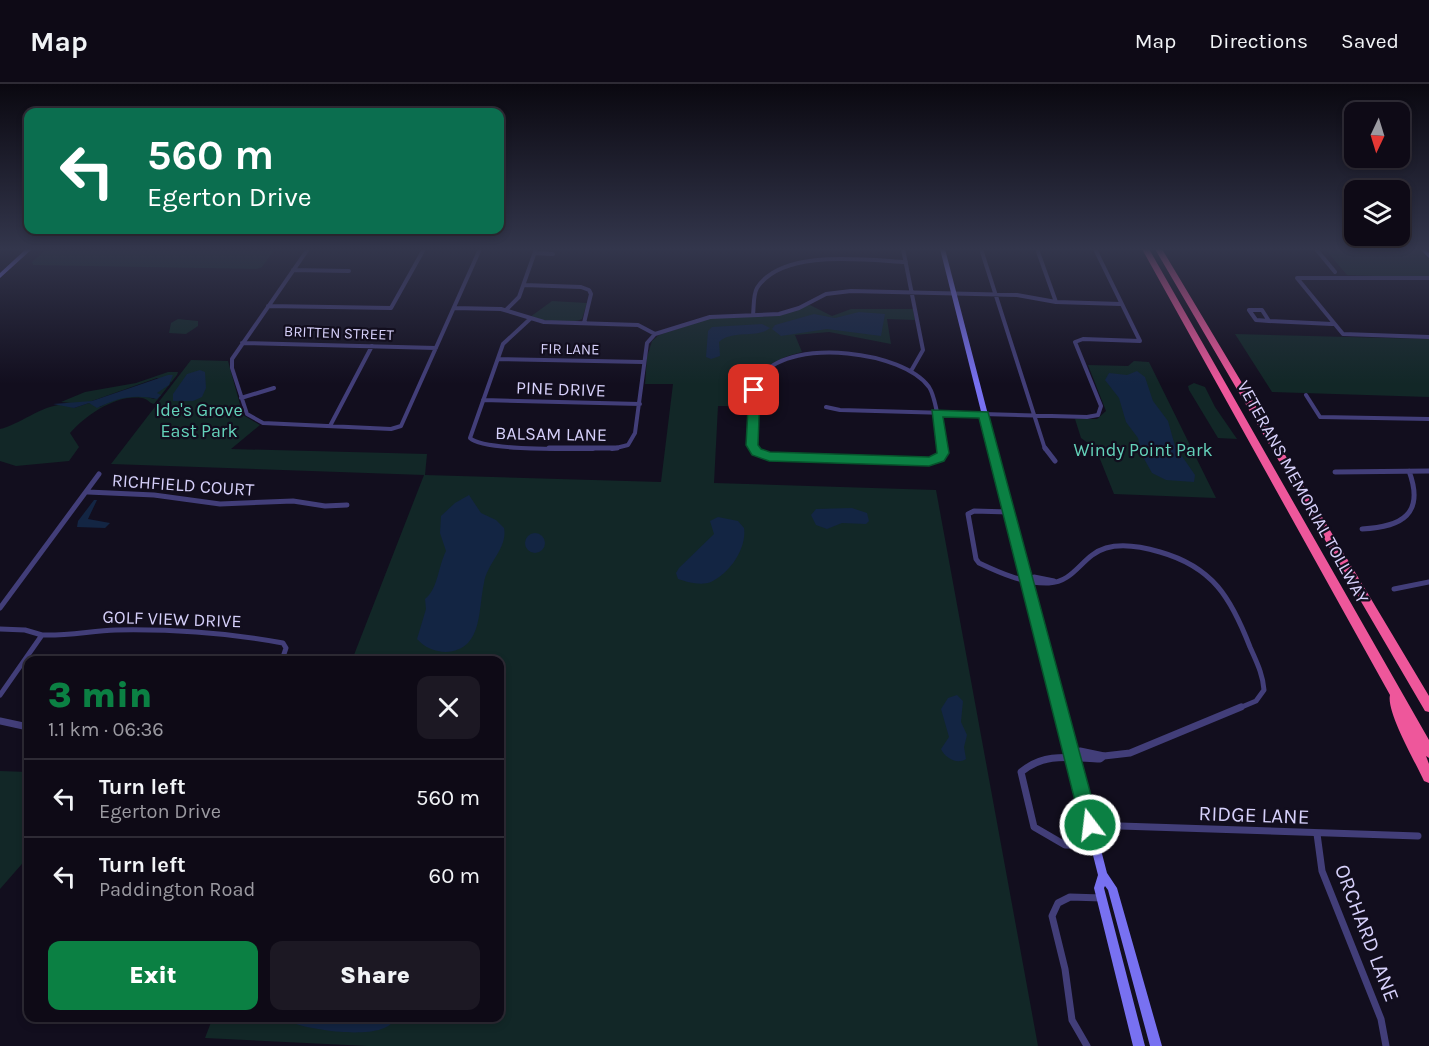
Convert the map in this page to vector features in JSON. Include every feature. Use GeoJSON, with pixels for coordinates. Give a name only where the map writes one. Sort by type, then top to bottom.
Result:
{"type":"FeatureCollection","features":[{"type":"Feature","properties":{"kind":"highway","name":"VETERANS MEMORIAL TOLLWAY"},"geometry":{"type":"LineString","coordinates":[[1170,294],[1429,752]]}},
{"type":"Feature","properties":{"kind":"highway","name":"VETERANS MEMORIAL TOLLWAY"},"geometry":{"type":"LineString","coordinates":[[1185,294],[1429,707]]}},
{"type":"Feature","properties":{"kind":"highway"},"geometry":{"type":"LineString","coordinates":[[1392,686],[1399,715],[1429,777]]}},
{"type":"Feature","properties":{"kind":"main road"},"geometry":{"type":"LineString","coordinates":[[953,294],[1095,846],[1103,875],[1112,888],[1156,1046]]}},
{"type":"Feature","properties":{"kind":"main road"},"geometry":{"type":"LineString","coordinates":[[1103,875],[1099,888],[1139,1046]]}},
{"type":"Feature","properties":{"kind":"street"},"geometry":{"type":"LineString","coordinates":[[276,294],[231,362],[247,414],[262,423],[398,428],[402,424],[460,294]]}},
{"type":"Feature","properties":{"kind":"street"},"geometry":{"type":"LineString","coordinates":[[268,306],[391,308],[399,294]]}},
{"type":"Feature","properties":{"kind":"street"},"geometry":{"type":"LineString","coordinates":[[506,310],[517,301],[520,294]]}},
{"type":"Feature","properties":{"kind":"street"},"geometry":{"type":"LineString","coordinates":[[584,323],[591,294]]}},
{"type":"Feature","properties":{"kind":"street"},"geometry":{"type":"LineString","coordinates":[[753,315],[755,294]]}},
{"type":"Feature","properties":{"kind":"street"},"geometry":{"type":"LineString","coordinates":[[640,404],[643,362],[647,343],[655,334],[710,317],[788,312],[829,294]]}},
{"type":"Feature","properties":{"kind":"street"},"geometry":{"type":"LineString","coordinates":[[911,371],[919,361],[923,350],[912,294]]}},
{"type":"Feature","properties":{"kind":"street"},"geometry":{"type":"LineString","coordinates":[[991,294],[1025,296],[1056,302],[1121,304]]}},
{"type":"Feature","properties":{"kind":"street"},"geometry":{"type":"LineString","coordinates":[[996,294],[1046,452],[1055,461]]}},
{"type":"Feature","properties":{"kind":"street"},"geometry":{"type":"LineString","coordinates":[[1053,294],[1056,302]]}},
{"type":"Feature","properties":{"kind":"street"},"geometry":{"type":"LineString","coordinates":[[826,407],[840,410],[984,415],[1090,417],[1098,415],[1101,411],[1077,340],[1140,341],[1116,294]]}},
{"type":"Feature","properties":{"kind":"street"},"geometry":{"type":"LineString","coordinates":[[1309,294],[1332,324],[1346,335],[1429,337]]}},
{"type":"Feature","properties":{"kind":"street"},"geometry":{"type":"LineString","coordinates":[[454,308],[506,310],[530,319],[638,325],[655,334]]}},
{"type":"Feature","properties":{"kind":"street"},"geometry":{"type":"LineString","coordinates":[[1269,321],[1262,310],[1249,310],[1256,320],[1269,321],[1332,324]]}},
{"type":"Feature","properties":{"kind":"street"},"geometry":{"type":"LineString","coordinates":[[483,400],[506,340],[530,319]]}},
{"type":"Feature","properties":{"kind":"street","name":"BRITTEN STREET"},"geometry":{"type":"LineString","coordinates":[[242,343],[436,348]]}},
{"type":"Feature","properties":{"kind":"street"},"geometry":{"type":"LineString","coordinates":[[330,426],[372,346]]}},
{"type":"Feature","properties":{"kind":"street"},"geometry":{"type":"LineString","coordinates":[[836,352],[911,371],[929,385],[943,448],[940,458],[929,462],[769,457],[757,452],[752,445],[754,390],[764,373],[782,361],[807,353],[836,352]]}},
{"type":"Feature","properties":{"kind":"street","name":"FIR LANE"},"geometry":{"type":"LineString","coordinates":[[498,359],[643,362]]}},
{"type":"Feature","properties":{"kind":"street"},"geometry":{"type":"LineString","coordinates":[[241,398],[274,388]]}},
{"type":"Feature","properties":{"kind":"street"},"geometry":{"type":"LineString","coordinates":[[1306,395],[1320,417],[1429,419]]}},
{"type":"Feature","properties":{"kind":"street","name":"PINE DRIVE"},"geometry":{"type":"LineString","coordinates":[[483,400],[640,404]]}},
{"type":"Feature","properties":{"kind":"street","name":"BALSAM LANE"},"geometry":{"type":"LineString","coordinates":[[483,400],[471,431],[470,438],[474,442],[492,446],[610,450],[628,445],[635,433],[640,404]]}},
{"type":"Feature","properties":{"kind":"street"},"geometry":{"type":"LineString","coordinates":[[1409,471],[1421,489]]}},
{"type":"Feature","properties":{"kind":"street"},"geometry":{"type":"LineString","coordinates":[[1335,472],[1429,471]]}},
{"type":"Feature","properties":{"kind":"street"},"geometry":{"type":"LineString","coordinates":[[0,608],[88,492],[99,474]]}},
{"type":"Feature","properties":{"kind":"street","name":"RICHFIELD COURT"},"geometry":{"type":"LineString","coordinates":[[88,492],[154,495],[220,504],[293,501],[324,506],[347,505]]}},
{"type":"Feature","properties":{"kind":"street"},"geometry":{"type":"LineString","coordinates":[[1362,529],[1382,529],[1398,524],[1418,510],[1420,506]]}},
{"type":"Feature","properties":{"kind":"street"},"geometry":{"type":"LineString","coordinates":[[1009,512],[974,511],[968,514],[975,560],[1006,575],[1036,583],[1068,578],[1085,558],[1106,548],[1131,546],[1186,558],[1209,573],[1221,585],[1263,677],[1264,690],[1256,701],[1139,750],[1104,756],[1100,759],[1052,755],[1020,772],[1034,827],[1065,845],[1095,846]]}},
{"type":"Feature","properties":{"kind":"street"},"geometry":{"type":"LineString","coordinates":[[1394,589],[1429,582]]}},
{"type":"Feature","properties":{"kind":"street","name":"GOLF VIEW DRIVE"},"geometry":{"type":"LineString","coordinates":[[0,629],[26,630],[42,635],[63,636],[115,630],[251,636],[283,643],[286,648],[283,656]]}},
{"type":"Feature","properties":{"kind":"street"},"geometry":{"type":"LineString","coordinates":[[27,656],[42,635]]}},
{"type":"Feature","properties":{"kind":"street"},"geometry":{"type":"LineString","coordinates":[[0,695],[24,661]]}},
{"type":"Feature","properties":{"kind":"street"},"geometry":{"type":"LineString","coordinates":[[0,721],[24,726]]}},
{"type":"Feature","properties":{"kind":"street","name":"RIDGE LANE"},"geometry":{"type":"LineString","coordinates":[[1090,825],[1418,836]]}},
{"type":"Feature","properties":{"kind":"street","name":"ORCHARD LANE"},"geometry":{"type":"LineString","coordinates":[[1317,834],[1322,871],[1381,1019],[1386,1046]]}},
{"type":"Feature","properties":{"kind":"street"},"geometry":{"type":"LineString","coordinates":[[1087,1046],[1072,1020],[1052,916],[1058,903],[1070,897],[1102,898]]}},
{"type":"Feature","properties":{"kind":"green space"},"geometry":{"type":"Polygon","coordinates":[[[552,301],[587,303],[582,319],[577,321],[557,322],[530,317],[552,301]]]}},
{"type":"Feature","properties":{"kind":"green space","name":"Ide's Grove East Park"},"geometry":{"type":"Polygon","coordinates":[[[810,305],[832,316],[851,309],[913,309],[915,320],[887,319],[891,344],[829,332],[795,335],[802,352],[781,359],[765,369],[754,384],[750,406],[718,406],[714,483],[936,490],[1038,1046],[368,1046],[205,1038],[211,1022],[504,1022],[504,656],[354,656],[424,475],[111,464],[191,360],[228,361],[243,415],[260,425],[231,449],[427,454],[425,475],[661,482],[673,384],[645,384],[647,357],[652,341],[659,335],[711,318],[777,316],[810,305]]]}},
{"type":"Feature","properties":{"kind":"green space"},"geometry":{"type":"Polygon","coordinates":[[[178,319],[198,321],[198,326],[186,334],[169,333],[171,323],[178,319]]]}},
{"type":"Feature","properties":{"kind":"green space"},"geometry":{"type":"Polygon","coordinates":[[[1235,334],[1429,339],[1429,397],[1272,392],[1235,334]]]}},
{"type":"Feature","properties":{"kind":"green space","name":"Windy Point Park"},"geometry":{"type":"Polygon","coordinates":[[[1134,361],[1149,362],[1216,498],[1114,494],[1096,449],[1081,438],[1075,419],[1097,419],[1106,411],[1088,365],[1128,366],[1134,361]]]}},
{"type":"Feature","properties":{"kind":"green space"},"geometry":{"type":"Polygon","coordinates":[[[168,372],[178,372],[177,375],[154,404],[142,398],[122,399],[102,407],[77,426],[70,433],[79,447],[69,461],[16,466],[0,461],[0,429],[57,405],[74,408],[89,403],[100,407],[126,397],[140,396],[154,399],[160,395],[156,393],[171,382],[157,378],[80,404],[61,402],[85,392],[136,383],[168,372]]]}},
{"type":"Feature","properties":{"kind":"green space"},"geometry":{"type":"Polygon","coordinates":[[[1194,383],[1205,387],[1215,407],[1237,439],[1218,438],[1189,390],[1188,386],[1194,383]]]}},
{"type":"Feature","properties":{"kind":"green space"},"geometry":{"type":"Polygon","coordinates":[[[0,771],[24,772],[24,862],[0,889],[0,771]]]}},
{"type":"Feature","properties":{"kind":"water"},"geometry":{"type":"Polygon","coordinates":[[[859,312],[885,314],[881,336],[827,329],[781,336],[772,329],[775,325],[814,314],[835,318],[859,312]]]}},
{"type":"Feature","properties":{"kind":"water"},"geometry":{"type":"Polygon","coordinates":[[[762,324],[770,328],[759,333],[725,338],[719,342],[720,356],[711,359],[706,357],[708,331],[712,327],[762,324]]]}},
{"type":"Feature","properties":{"kind":"water"},"geometry":{"type":"Polygon","coordinates":[[[200,370],[205,372],[206,388],[202,397],[193,401],[173,401],[173,394],[187,374],[200,370]]]}},
{"type":"Feature","properties":{"kind":"water"},"geometry":{"type":"Polygon","coordinates":[[[1137,371],[1145,377],[1153,401],[1168,421],[1175,446],[1195,475],[1194,482],[1166,480],[1152,473],[1142,455],[1138,438],[1126,422],[1119,398],[1105,380],[1109,373],[1127,375],[1137,371]]]}},
{"type":"Feature","properties":{"kind":"water"},"geometry":{"type":"Polygon","coordinates":[[[173,375],[169,385],[157,393],[161,395],[157,399],[127,398],[112,401],[97,408],[89,403],[74,408],[53,404],[92,401],[173,375]]]}},
{"type":"Feature","properties":{"kind":"water"},"geometry":{"type":"Polygon","coordinates":[[[469,495],[481,513],[496,520],[504,528],[503,542],[486,576],[477,627],[473,636],[458,650],[438,651],[426,647],[417,639],[426,609],[425,599],[433,590],[446,551],[440,533],[441,516],[455,503],[469,495]]]}},
{"type":"Feature","properties":{"kind":"water"},"geometry":{"type":"Polygon","coordinates":[[[94,500],[97,500],[88,519],[110,523],[105,528],[77,527],[78,521],[94,500]]]}},
{"type":"Feature","properties":{"kind":"water"},"geometry":{"type":"Polygon","coordinates":[[[852,508],[867,513],[869,521],[866,524],[842,523],[827,529],[816,525],[811,515],[816,509],[852,508]]]}},
{"type":"Feature","properties":{"kind":"water"},"geometry":{"type":"Polygon","coordinates":[[[718,517],[738,521],[744,528],[743,544],[736,559],[725,573],[711,582],[699,584],[678,579],[676,573],[679,568],[714,534],[710,521],[718,517]]]}},
{"type":"Feature","properties":{"kind":"water"},"geometry":{"type":"Polygon","coordinates":[[[535,533],[542,536],[545,543],[542,550],[535,553],[528,550],[525,543],[528,536],[535,533]]]}},
{"type":"Feature","properties":{"kind":"water"},"geometry":{"type":"Polygon","coordinates":[[[957,695],[963,701],[961,722],[967,735],[964,747],[966,759],[963,761],[948,758],[941,749],[949,737],[941,709],[948,698],[957,695]]]}},
{"type":"Feature","properties":{"kind":"water"},"geometry":{"type":"Polygon","coordinates":[[[290,1022],[392,1022],[379,1030],[364,1032],[330,1031],[290,1022]]]}},
{"type":"Feature","properties":{"kind":"route"},"geometry":{"type":"LineString","coordinates":[[754,390],[752,445],[757,452],[769,457],[929,462],[940,458],[943,453],[936,413],[984,415],[1090,825]]}}]}
